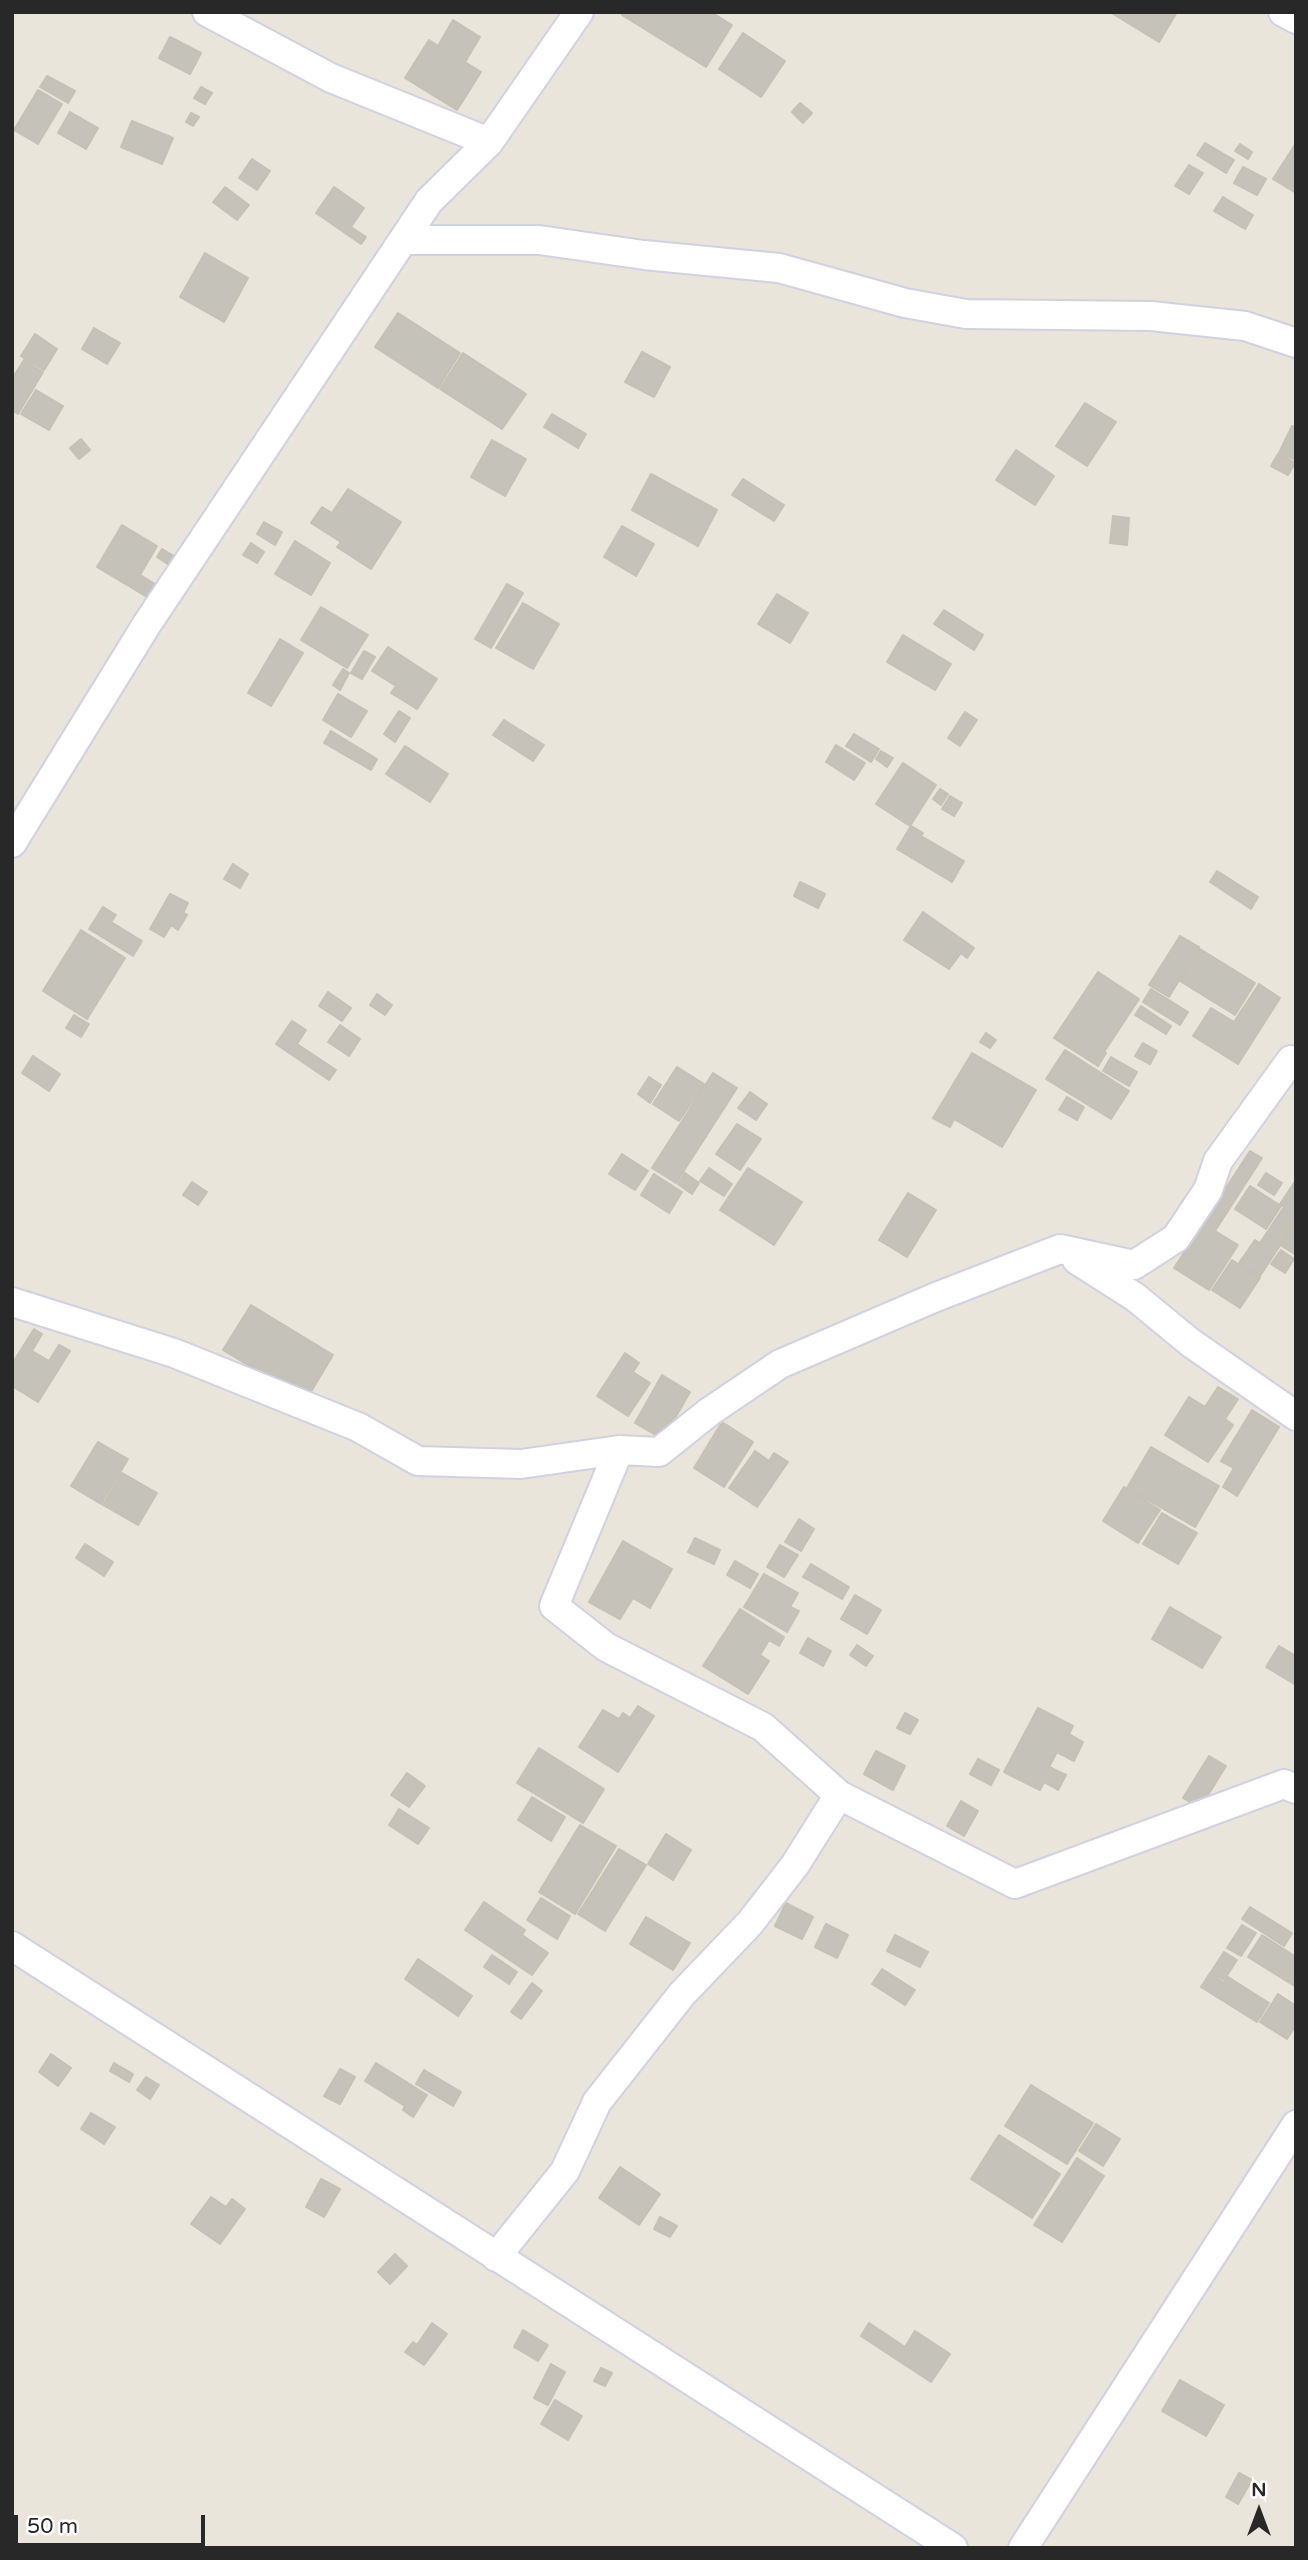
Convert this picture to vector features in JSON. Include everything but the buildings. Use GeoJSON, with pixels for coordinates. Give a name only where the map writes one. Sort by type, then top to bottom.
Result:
{"type":"FeatureCollection","features":[{"type":"Feature","properties":{"kind":"street"},"geometry":{"type":"LineString","coordinates":[[206,12],[331,78],[489,142]]}},
{"type":"Feature","properties":{"kind":"street"},"geometry":{"type":"LineString","coordinates":[[13,838],[147,624],[429,201],[489,142],[579,12]]}},
{"type":"Feature","properties":{"kind":"street"},"geometry":{"type":"LineString","coordinates":[[1283,12],[1296,19]]}},
{"type":"Feature","properties":{"kind":"street"},"geometry":{"type":"LineString","coordinates":[[403,240],[538,240],[644,255],[779,268],[905,303],[966,314],[1151,316],[1245,326],[1296,343]]}},
{"type":"Feature","properties":{"kind":"street"},"geometry":{"type":"LineString","coordinates":[[12,1302],[174,1353],[358,1427],[418,1461],[521,1464],[619,1450],[659,1452],[709,1412],[780,1364],[936,1297],[1060,1249],[1134,1265],[1176,1238],[1208,1190],[1219,1161],[1291,1060],[1296,1062]]}},
{"type":"Feature","properties":{"kind":"street"},"geometry":{"type":"LineString","coordinates":[[1060,1249],[1135,1297],[1191,1343],[1296,1416]]}},
{"type":"Feature","properties":{"kind":"street"},"geometry":{"type":"LineString","coordinates":[[619,1450],[554,1606],[606,1647],[764,1727],[839,1795],[1015,1884],[1284,1784],[1296,1789]]}},
{"type":"Feature","properties":{"kind":"street"},"geometry":{"type":"LineString","coordinates":[[496,2257],[565,2171],[597,2102],[682,1994],[750,1923],[788,1875],[839,1795]]}},
{"type":"Feature","properties":{"kind":"street"},"geometry":{"type":"LineString","coordinates":[[12,1946],[953,2548]]}},
{"type":"Feature","properties":{"kind":"street"},"geometry":{"type":"LineString","coordinates":[[1023,2548],[1296,2125]]}}]}
